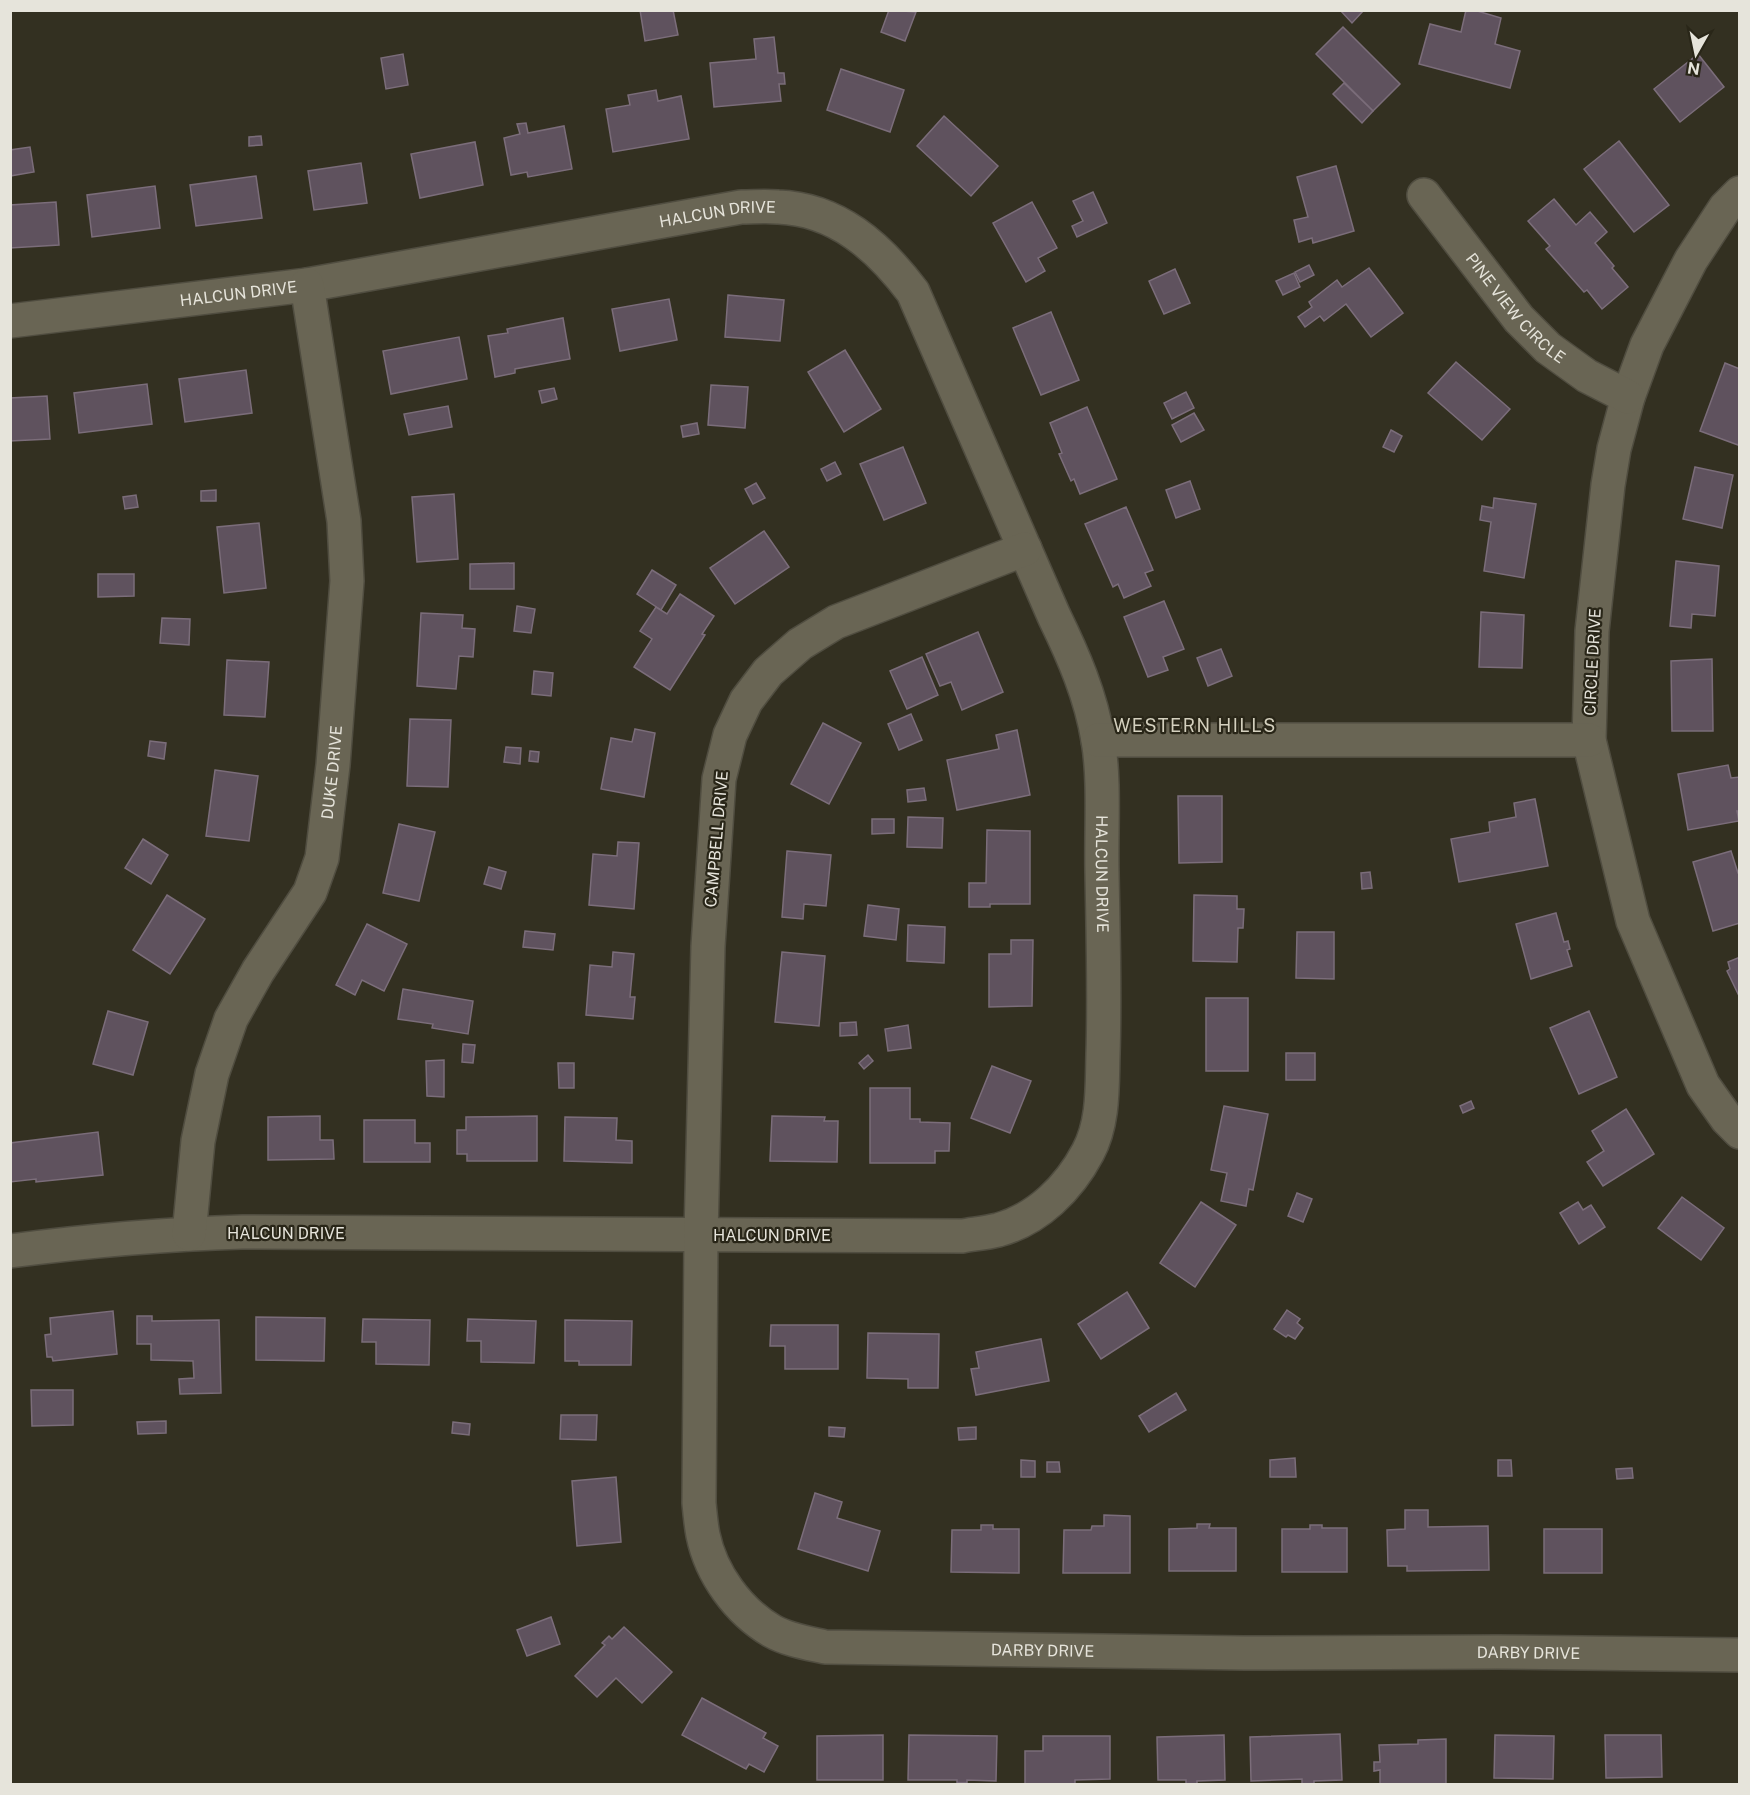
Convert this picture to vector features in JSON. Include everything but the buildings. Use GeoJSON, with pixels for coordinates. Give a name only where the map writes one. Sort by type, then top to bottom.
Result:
{"type":"FeatureCollection","features":[{"type":"Feature","properties":{"kind":"street","name":"CIRCLE DRIVE"},"geometry":{"type":"LineString","coordinates":[[1740,193],[1725,208],[1691,260],[1647,345],[1628,397],[1614,449],[1608,485],[1592,631],[1589,740],[1633,921],[1703,1084],[1727,1119],[1740,1132]]}},
{"type":"Feature","properties":{"kind":"street","name":"PINE VIEW CIRCLE"},"geometry":{"type":"LineString","coordinates":[[1424,195],[1519,319],[1548,348],[1577,369],[1628,397]]}},
{"type":"Feature","properties":{"kind":"street","name":"HALCUN DRIVE"},"geometry":{"type":"LineString","coordinates":[[10,321],[307,285],[741,207],[780,207],[818,214],[840,222],[872,244],[913,292],[1070,649],[1091,707],[1100,756],[1105,1019],[1102,1098],[1098,1125],[1089,1150],[1072,1179],[1050,1202],[1022,1221],[997,1230],[962,1236],[242,1232],[71,1243],[10,1251]]}},
{"type":"Feature","properties":{"kind":"street","name":"DUKE DRIVE"},"geometry":{"type":"LineString","coordinates":[[189,1234],[198,1141],[212,1074],[231,1019],[258,971],[310,892],[322,858],[333,765],[347,581],[344,521],[307,285]]}},
{"type":"Feature","properties":{"kind":"street","name":"CAMPBELL DRIVE"},"geometry":{"type":"LineString","coordinates":[[701,1235],[708,946],[719,779],[730,735],[746,701],[768,672],[800,644],[836,622],[1025,549]]}},
{"type":"Feature","properties":{"kind":"street"},"geometry":{"type":"LineString","coordinates":[[1098,740],[1589,740]]}},
{"type":"Feature","properties":{"kind":"street","name":"DARBY DRIVE"},"geometry":{"type":"LineString","coordinates":[[701,1235],[699,1503],[703,1536],[711,1562],[728,1590],[746,1610],[772,1631],[798,1641],[825,1647],[1244,1653],[1498,1652],[1740,1655]]}},
{"type":"Feature","properties":{"kind":"district","name":"WESTERN HILLS"},"geometry":{"type":"Point","coordinates":[1195,726]}}]}
